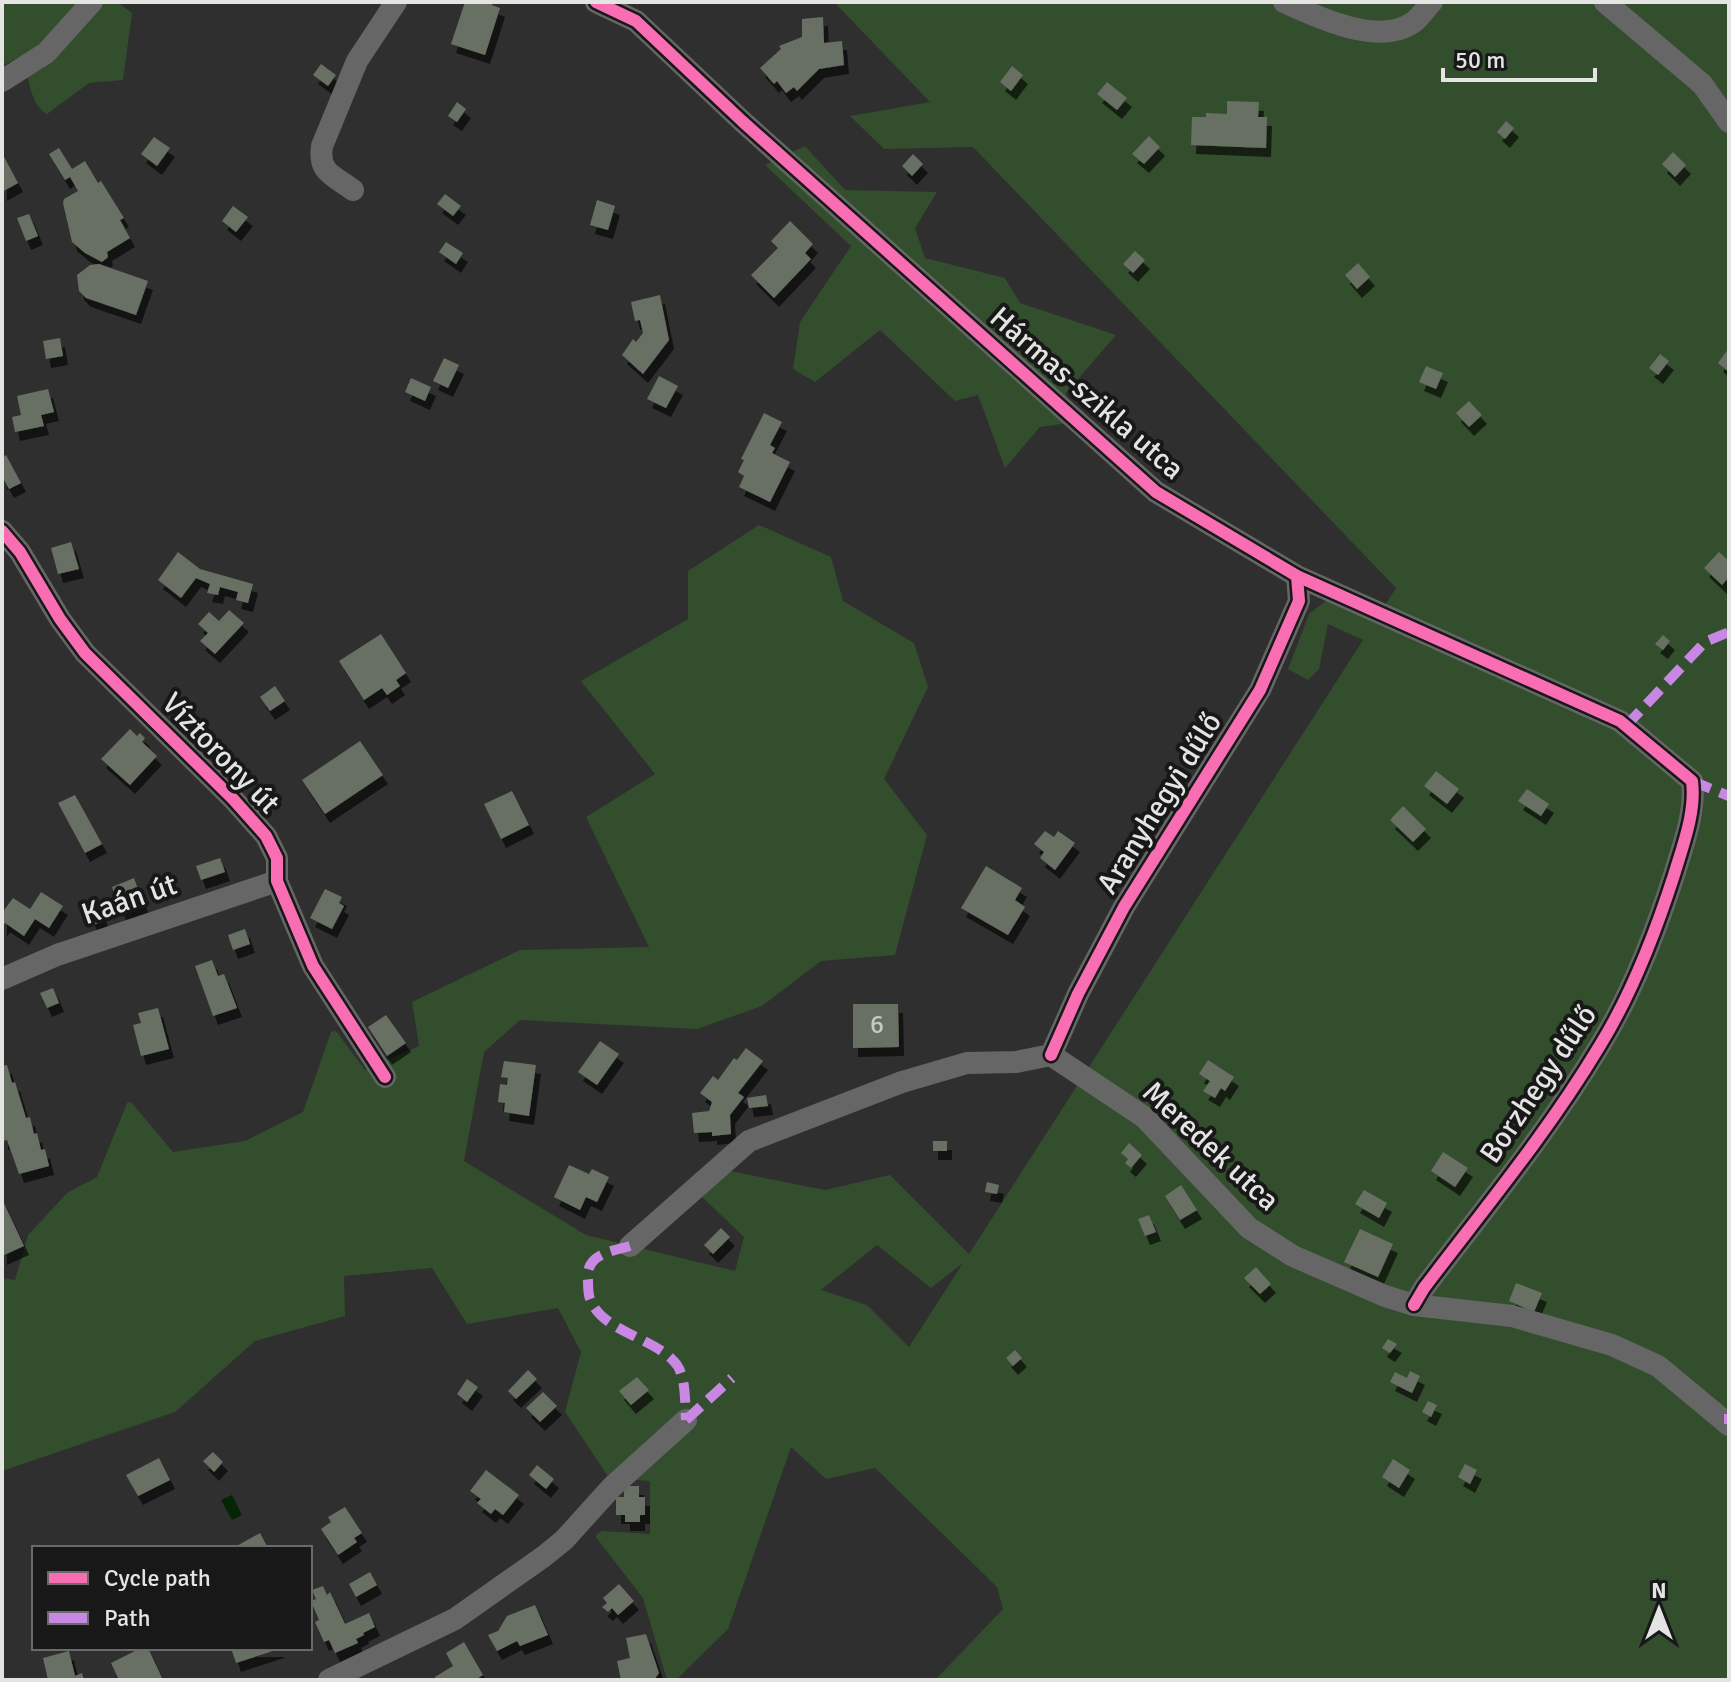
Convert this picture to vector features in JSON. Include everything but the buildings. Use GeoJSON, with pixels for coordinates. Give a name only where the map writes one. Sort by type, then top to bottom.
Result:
{"type":"FeatureCollection","features":[{"type":"Feature","properties":{"kind":"street"},"geometry":{"type":"LineString","coordinates":[[2,81],[12,78],[46,53],[92,2]]}},
{"type":"Feature","properties":{"kind":"street"},"geometry":{"type":"LineString","coordinates":[[353,190],[324,168],[320,160],[322,146],[357,61],[396,2]]}},
{"type":"Feature","properties":{"kind":"street","name":"Hármas-szikla utca"},"geometry":{"type":"LineString","coordinates":[[596,2],[638,11],[742,121],[1156,492],[1297,576],[1620,721],[1692,781]]}},
{"type":"Feature","properties":{"kind":"street"},"geometry":{"type":"LineString","coordinates":[[1284,2],[1331,22],[1375,31],[1397,30],[1414,21],[1432,2]]}},
{"type":"Feature","properties":{"kind":"street"},"geometry":{"type":"LineString","coordinates":[[1605,2],[1702,84],[1729,122]]}},
{"type":"Feature","properties":{"kind":"street","name":"Víztorony út"},"geometry":{"type":"LineString","coordinates":[[2,531],[20,552],[60,619],[85,653],[233,799],[266,836],[277,858],[277,881],[313,966],[385,1077]]}},
{"type":"Feature","properties":{"kind":"street","name":"Aranyhegyi dűlő"},"geometry":{"type":"LineString","coordinates":[[1051,1055],[1078,994],[1124,907],[1260,690],[1299,601],[1297,576]]}},
{"type":"Feature","properties":{"kind":"street","name":"Borzhegy dűlő"},"geometry":{"type":"LineString","coordinates":[[1414,1305],[1546,1126],[1600,1046],[1654,936],[1694,798],[1692,781]]}},
{"type":"Feature","properties":{"kind":"street","name":"Kaán út"},"geometry":{"type":"LineString","coordinates":[[2,979],[57,955],[277,881]]}},
{"type":"Feature","properties":{"kind":"street"},"geometry":{"type":"LineString","coordinates":[[630,1246],[749,1141],[902,1082],[967,1063],[1016,1062],[1051,1055]]}},
{"type":"Feature","properties":{"kind":"street","name":"Meredek utca"},"geometry":{"type":"LineString","coordinates":[[1051,1055],[1144,1117],[1249,1228],[1293,1256],[1385,1296],[1414,1305],[1512,1316],[1612,1345],[1658,1366],[1729,1425]]}},
{"type":"Feature","properties":{"kind":"street"},"geometry":{"type":"LineString","coordinates":[[329,1680],[455,1619],[543,1557],[564,1540],[612,1487],[686,1420]]}},
{"type":"Feature","properties":{"kind":"shaded area"},"geometry":{"type":"Polygon","coordinates":[[[2,2],[117,2],[132,13],[123,80],[89,83],[47,114],[33,96],[24,55],[2,66],[2,2]]]}},
{"type":"Feature","properties":{"kind":"shaded area"},"geometry":{"type":"Polygon","coordinates":[[[834,2],[1729,2],[1729,1680],[935,1680],[1003,1609],[997,1587],[875,1468],[826,1479],[791,1447],[728,1629],[676,1680],[667,1680],[643,1598],[595,1536],[602,1531],[650,1534],[650,1481],[609,1478],[565,1412],[581,1352],[558,1308],[467,1324],[432,1268],[344,1276],[345,1316],[255,1341],[175,1412],[2,1471],[2,1278],[15,1280],[28,1235],[67,1193],[97,1177],[127,1103],[131,1102],[173,1152],[245,1141],[303,1112],[331,1032],[336,1031],[365,1070],[419,1046],[412,1002],[520,950],[649,947],[586,817],[655,774],[581,681],[688,619],[688,571],[759,525],[831,557],[843,601],[914,643],[928,687],[884,779],[927,835],[895,955],[821,961],[762,1006],[697,1029],[520,1020],[484,1052],[464,1161],[586,1235],[735,1271],[744,1237],[700,1195],[725,1170],[825,1190],[890,1175],[969,1254],[1363,640],[1328,624],[1319,669],[1308,680],[1288,669],[1309,614],[1328,599],[1375,621],[1396,588],[973,147],[884,149],[850,116],[930,102],[834,2]],[[877,1245],[821,1290],[867,1305],[909,1347],[963,1263],[931,1288],[877,1245]]]}},
{"type":"Feature","properties":{"kind":"shaded area"},"geometry":{"type":"Polygon","coordinates":[[[805,146],[845,190],[937,192],[915,228],[925,258],[1005,278],[1020,303],[1116,335],[1066,393],[1068,423],[1040,427],[1005,468],[978,395],[955,401],[880,330],[815,382],[793,369],[800,322],[851,246],[765,165],[805,146]]]}},
{"type":"Feature","properties":{"kind":"shaded area"},"geometry":{"type":"Polygon","coordinates":[[[232,1495],[242,1515],[232,1520],[221,1500],[232,1495]]]}},
{"type":"Feature","properties":{"kind":"marked path"},"geometry":{"type":"LineString","coordinates":[[1626,726],[1705,642],[1729,632]]}},
{"type":"Feature","properties":{"kind":"marked path"},"geometry":{"type":"LineString","coordinates":[[1692,781],[1729,796]]}},
{"type":"Feature","properties":{"kind":"marked path"},"geometry":{"type":"LineString","coordinates":[[630,1246],[600,1256],[590,1265],[589,1297],[606,1320],[656,1348],[677,1365],[684,1384],[686,1420]]}},
{"type":"Feature","properties":{"kind":"marked path"},"geometry":{"type":"LineString","coordinates":[[686,1420],[732,1378]]}},
{"type":"Feature","properties":{"kind":"marked path"},"geometry":{"type":"LineString","coordinates":[[1724,1419],[1729,1419]]}},
{"type":"Feature","properties":{"kind":"cycle path"},"geometry":{"type":"LineString","coordinates":[[596,2],[636,21],[742,121],[1156,492],[1297,576],[1620,721],[1692,781],[1690,816],[1681,852],[1651,941],[1622,1006],[1559,1109],[1414,1305]]}},
{"type":"Feature","properties":{"kind":"cycle path"},"geometry":{"type":"LineString","coordinates":[[2,531],[20,552],[60,619],[85,653],[233,799],[266,836],[277,858],[277,881],[313,966],[385,1077]]}},
{"type":"Feature","properties":{"kind":"cycle path"},"geometry":{"type":"LineString","coordinates":[[1051,1055],[1078,994],[1124,907],[1260,690],[1299,601],[1297,576]]}}]}
